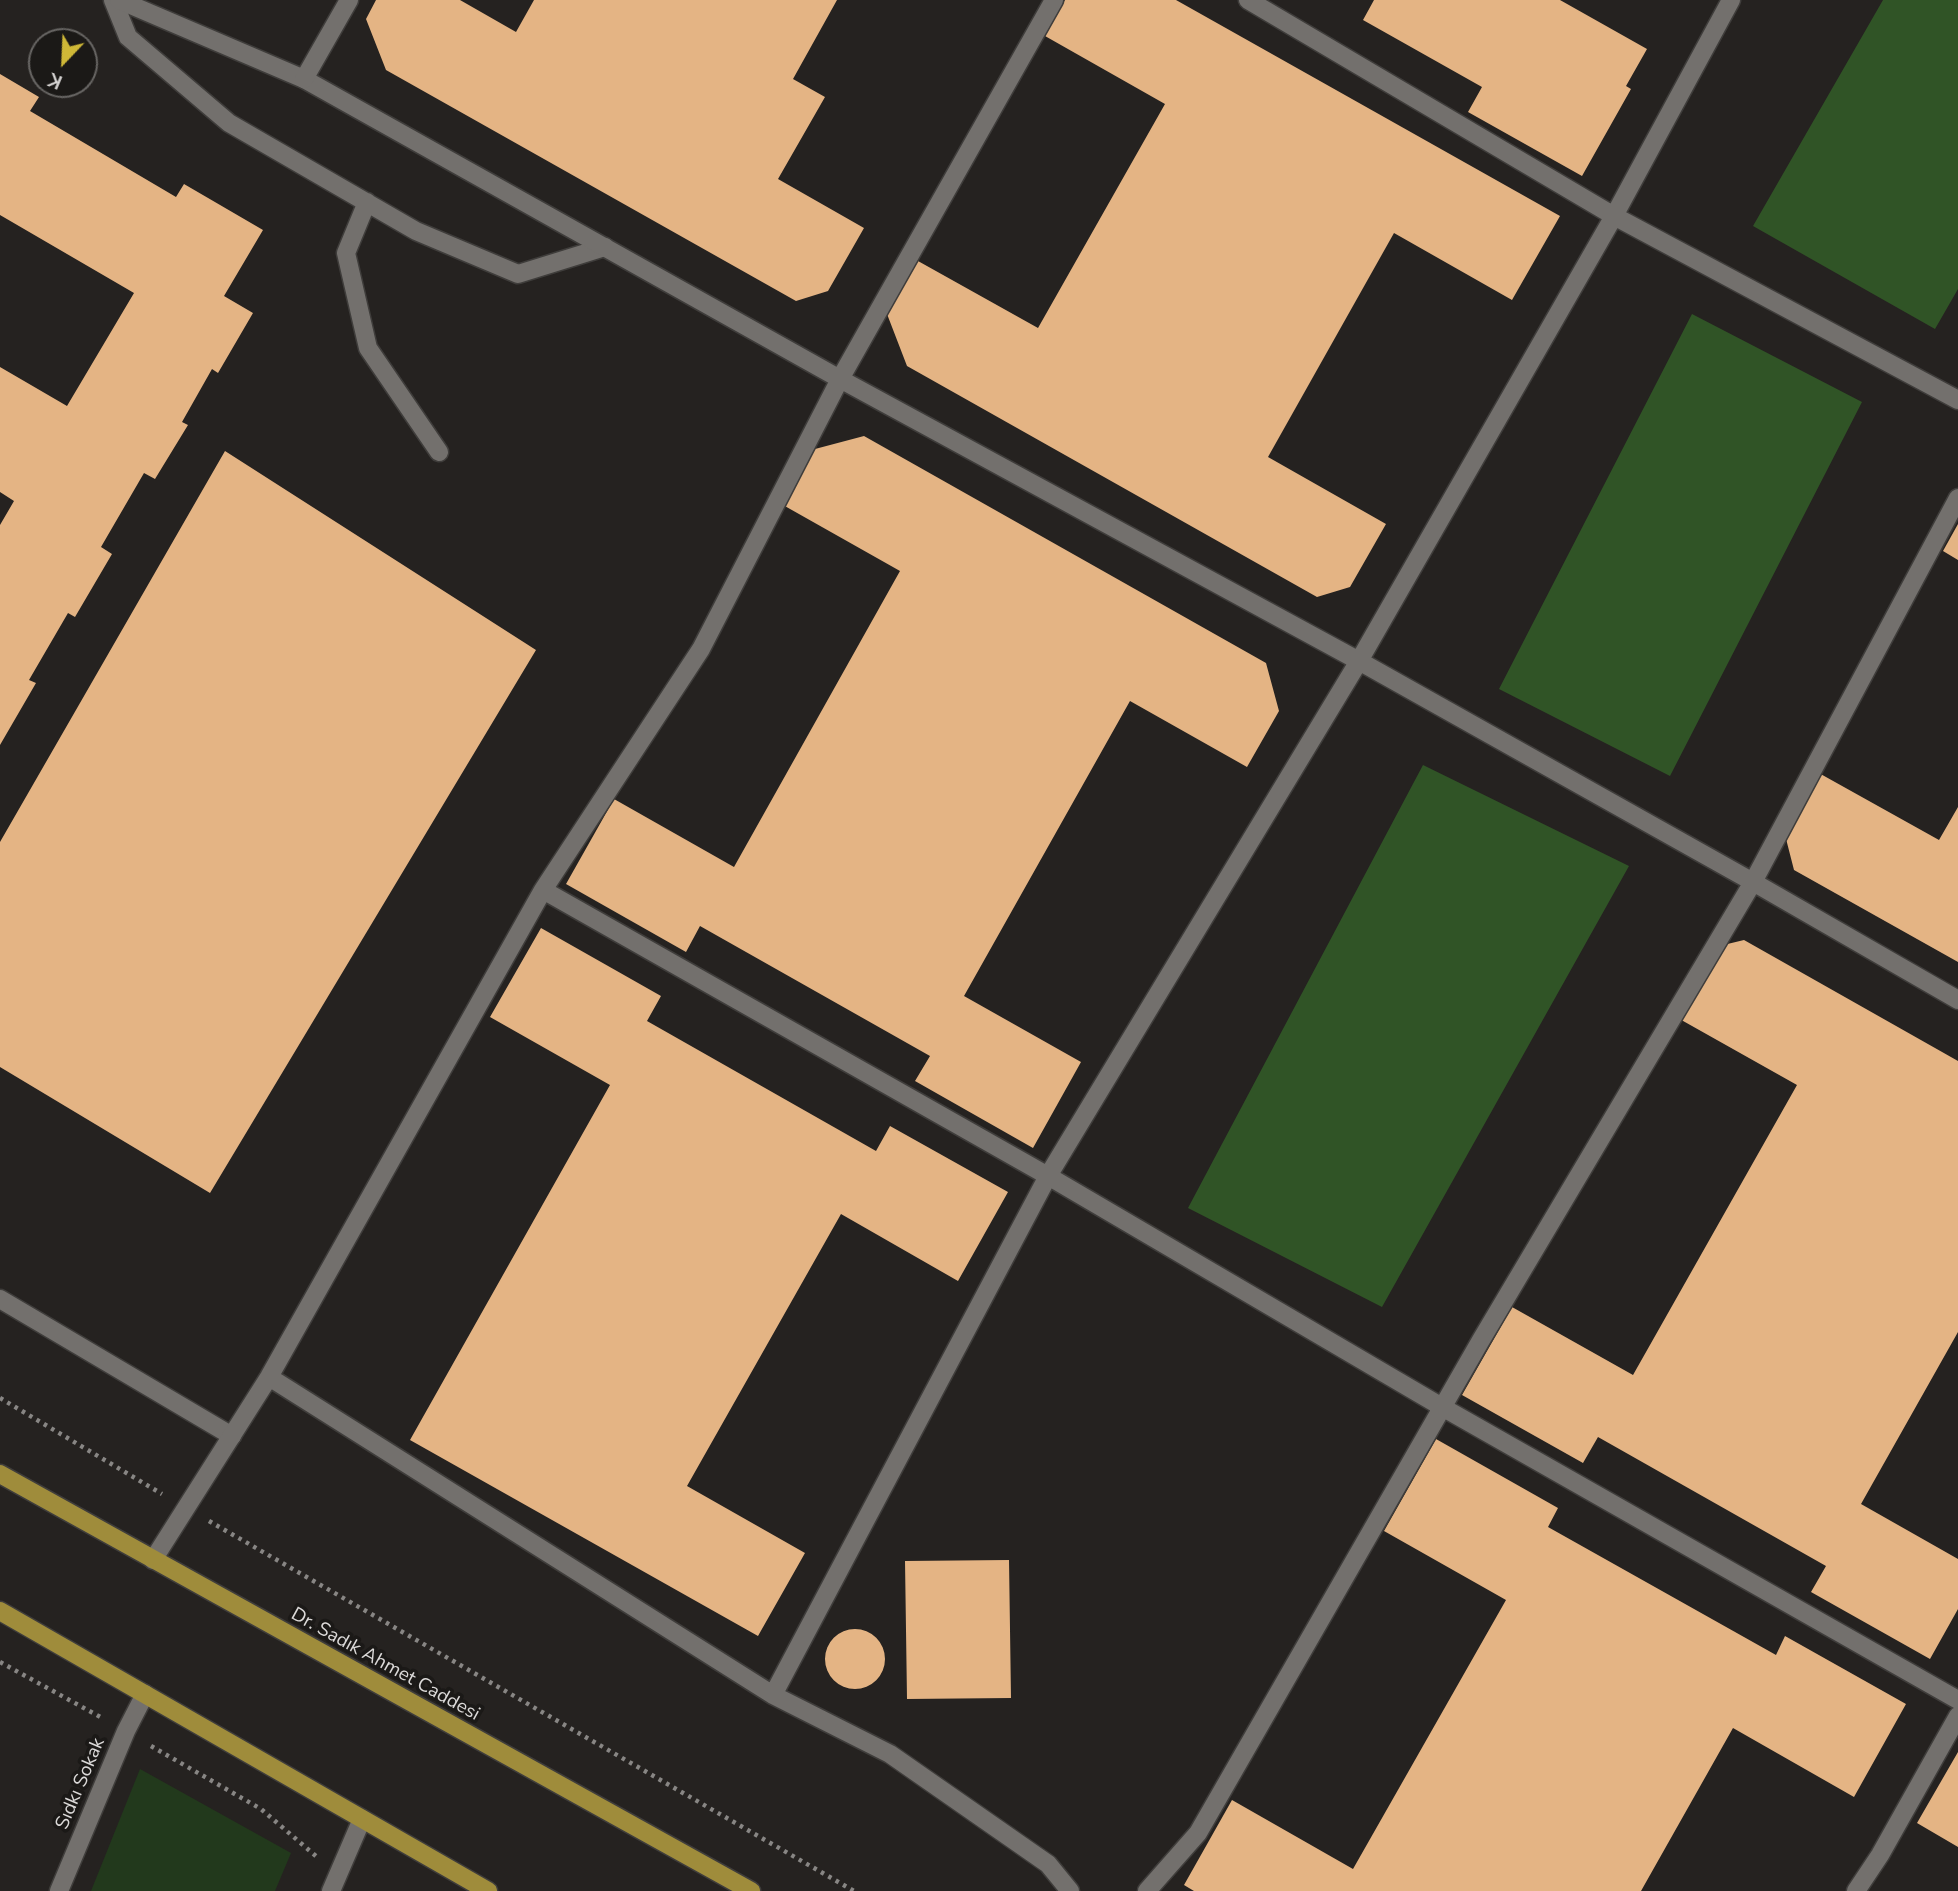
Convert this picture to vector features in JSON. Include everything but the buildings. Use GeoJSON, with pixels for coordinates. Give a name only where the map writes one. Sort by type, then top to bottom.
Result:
{"type":"FeatureCollection","features":[{"type":"Feature","properties":{"kind":"main road","name":"Dr. Sadık Ahmet Caddesi"},"geometry":{"type":"LineString","coordinates":[[0,1474],[751,1891]]}},
{"type":"Feature","properties":{"kind":"main road"},"geometry":{"type":"LineString","coordinates":[[0,1611],[488,1891]]}},
{"type":"Feature","properties":{"kind":"street"},"geometry":{"type":"LineString","coordinates":[[113,0],[128,37],[229,123],[416,231],[518,274],[605,247]]}},
{"type":"Feature","properties":{"kind":"street"},"geometry":{"type":"LineString","coordinates":[[119,0],[304,79],[840,379],[1359,661],[1958,1000]]}},
{"type":"Feature","properties":{"kind":"street"},"geometry":{"type":"LineString","coordinates":[[304,79],[349,0]]}},
{"type":"Feature","properties":{"kind":"street"},"geometry":{"type":"LineString","coordinates":[[153,1560],[270,1377],[543,890],[701,649],[840,379],[1054,0]]}},
{"type":"Feature","properties":{"kind":"street"},"geometry":{"type":"LineString","coordinates":[[1248,0],[1614,216],[1958,400]]}},
{"type":"Feature","properties":{"kind":"street"},"geometry":{"type":"LineString","coordinates":[[774,1695],[1048,1176],[1359,661],[1614,216],[1731,0]]}},
{"type":"Feature","properties":{"kind":"street"},"geometry":{"type":"LineString","coordinates":[[367,202],[345,253],[368,348],[439,452]]}},
{"type":"Feature","properties":{"kind":"street"},"geometry":{"type":"LineString","coordinates":[[1147,1891],[1198,1833],[1442,1407],[1753,882],[1958,498]]}},
{"type":"Feature","properties":{"kind":"street"},"geometry":{"type":"LineString","coordinates":[[543,890],[1048,1176],[1442,1407],[1958,1700]]}},
{"type":"Feature","properties":{"kind":"street"},"geometry":{"type":"LineString","coordinates":[[0,1299],[232,1436]]}},
{"type":"Feature","properties":{"kind":"street"},"geometry":{"type":"LineString","coordinates":[[270,1377],[774,1695],[890,1754],[1048,1864],[1070,1891]]}},
{"type":"Feature","properties":{"kind":"street","name":"Sıdkı Sokak"},"geometry":{"type":"LineString","coordinates":[[59,1891],[145,1694]]}},
{"type":"Feature","properties":{"kind":"street"},"geometry":{"type":"LineString","coordinates":[[1856,1891],[1880,1855],[1958,1716]]}},
{"type":"Feature","properties":{"kind":"street"},"geometry":{"type":"LineString","coordinates":[[334,1883],[362,1819]]}},
{"type":"Feature","properties":{"kind":"path"},"geometry":{"type":"LineString","coordinates":[[0,1398],[186,1508],[853,1891]]}},
{"type":"Feature","properties":{"kind":"path"},"geometry":{"type":"LineString","coordinates":[[0,1662],[127,1731],[261,1809],[334,1883]]}},
{"type":"Feature","properties":{"kind":"green space"},"geometry":{"type":"Polygon","coordinates":[[[1883,0],[1958,0],[1958,289],[1935,329],[1753,226],[1883,0]]]}},
{"type":"Feature","properties":{"kind":"green space"},"geometry":{"type":"Polygon","coordinates":[[[1692,314],[1862,402],[1670,776],[1499,689],[1692,314]]]}},
{"type":"Feature","properties":{"kind":"green space"},"geometry":{"type":"Polygon","coordinates":[[[1423,765],[1629,866],[1382,1307],[1188,1208],[1423,765]]]}},
{"type":"Feature","properties":{"kind":"green space"},"geometry":{"type":"Polygon","coordinates":[[[140,1769],[291,1853],[275,1891],[91,1891],[140,1769]]]}}]}
